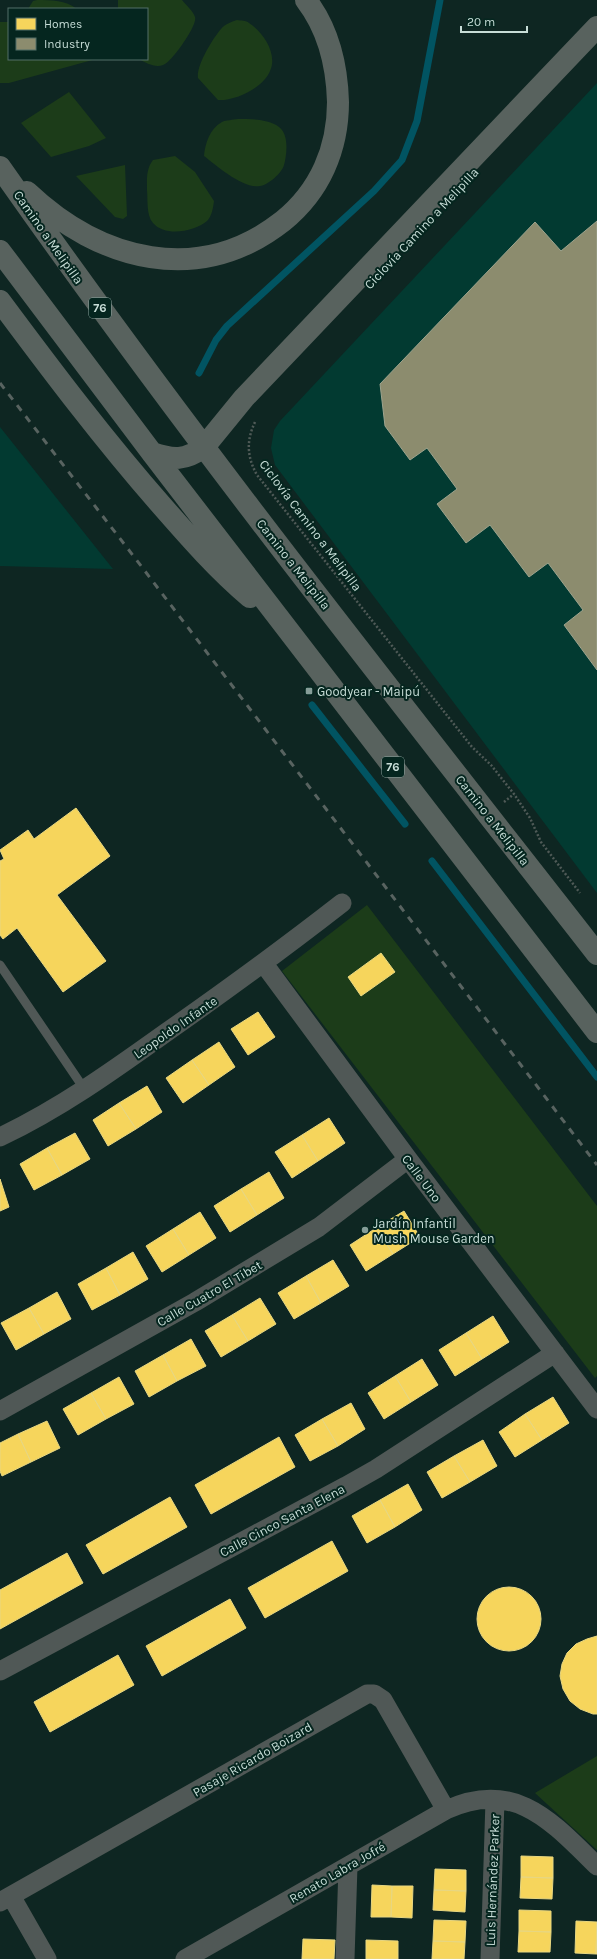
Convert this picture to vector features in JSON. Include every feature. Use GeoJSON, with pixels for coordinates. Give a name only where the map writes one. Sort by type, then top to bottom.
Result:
{"type":"FeatureCollection","features":[{"type":"Feature","properties":{"kind":"main road"},"geometry":{"type":"LineString","coordinates":[[0,167],[35,200],[74,228],[116,248],[147,256],[176,260],[218,255],[254,241],[294,212],[320,178],[332,150],[338,110],[338,81],[335,64],[324,29],[306,0]]}},
{"type":"Feature","properties":{"kind":"main road"},"geometry":{"type":"LineString","coordinates":[[152,453],[168,459],[179,458],[192,454],[204,447],[244,398],[597,27]]}},
{"type":"Feature","properties":{"kind":"main road","name":"Camino a Melipilla"},"geometry":{"type":"LineString","coordinates":[[0,167],[68,264],[204,447],[597,954]]}},
{"type":"Feature","properties":{"kind":"main road","name":"76"},"geometry":{"type":"LineString","coordinates":[[0,251],[152,453],[597,1032]]}},
{"type":"Feature","properties":{"kind":"main road"},"geometry":{"type":"LineString","coordinates":[[0,301],[118,456],[192,541],[233,583],[282,623]]}},
{"type":"Feature","properties":{"kind":"street","name":"Leopoldo Infante"},"geometry":{"type":"LineString","coordinates":[[0,1137],[26,1124],[85,1090],[264,964],[342,903]]}},
{"type":"Feature","properties":{"kind":"street","name":"Calle Uno"},"geometry":{"type":"LineString","coordinates":[[264,964],[408,1160],[597,1410]]}},
{"type":"Feature","properties":{"kind":"street","name":"Calle Cuatro El Tibet"},"geometry":{"type":"LineString","coordinates":[[0,1411],[195,1302],[319,1227],[408,1160]]}},
{"type":"Feature","properties":{"kind":"street","name":"Calle Cinco Santa Elena"},"geometry":{"type":"LineString","coordinates":[[0,1671],[376,1469],[555,1353]]}},
{"type":"Feature","properties":{"kind":"street","name":"Pasaje Ricardo Boizard"},"geometry":{"type":"LineString","coordinates":[[47,1959],[5,1899],[367,1694],[374,1694],[383,1700],[446,1810]]}},
{"type":"Feature","properties":{"kind":"street","name":"Renato Labra Jofré"},"geometry":{"type":"LineString","coordinates":[[185,1959],[215,1950],[348,1866],[446,1810],[469,1801],[495,1800],[520,1805],[544,1816],[597,1866]]}},
{"type":"Feature","properties":{"kind":"street","name":"Luis Hernández Parker"},"geometry":{"type":"LineString","coordinates":[[490,1959],[495,1800]]}},
{"type":"Feature","properties":{"kind":"street"},"geometry":{"type":"LineString","coordinates":[[345,1959],[348,1866]]}},
{"type":"Feature","properties":{"kind":"lane"},"geometry":{"type":"LineString","coordinates":[[0,965],[85,1090]]}},
{"type":"Feature","properties":{"kind":"path","name":"Ciclovía Camino a Melipilla"},"geometry":{"type":"LineString","coordinates":[[258,417],[251,430],[248,448],[249,457],[257,475],[472,746],[491,765],[524,808],[535,832],[548,851],[584,898]]}},
{"type":"Feature","properties":{"kind":"shaded area"},"geometry":{"type":"Polygon","coordinates":[[[53,0],[63,2],[75,8],[29,8],[33,1],[53,0]]]}},
{"type":"Feature","properties":{"kind":"shaded area"},"geometry":{"type":"Polygon","coordinates":[[[118,0],[182,0],[193,13],[195,21],[183,43],[167,63],[160,66],[151,65],[141,60],[148,60],[148,8],[118,8],[118,0]]]}},
{"type":"Feature","properties":{"kind":"shaded area"},"geometry":{"type":"Polygon","coordinates":[[[237,20],[248,22],[264,38],[271,51],[272,64],[266,77],[255,88],[240,96],[225,100],[218,100],[198,78],[198,73],[206,52],[218,33],[224,26],[237,20]]]}},
{"type":"Feature","properties":{"kind":"shaded area"},"geometry":{"type":"Polygon","coordinates":[[[0,22],[8,22],[8,60],[92,60],[9,83],[0,83],[0,22]]]}},
{"type":"Feature","properties":{"kind":"shaded area"},"geometry":{"type":"Polygon","coordinates":[[[597,83],[597,893],[275,465],[271,448],[274,430],[280,421],[597,83]]]}},
{"type":"Feature","properties":{"kind":"shaded area"},"geometry":{"type":"Polygon","coordinates":[[[69,92],[106,138],[89,146],[51,157],[21,123],[69,92]]]}},
{"type":"Feature","properties":{"kind":"shaded area"},"geometry":{"type":"Polygon","coordinates":[[[238,119],[260,120],[275,124],[282,130],[286,139],[285,160],[281,172],[263,185],[253,186],[246,184],[230,176],[204,156],[207,142],[214,128],[224,121],[238,119]]]}},
{"type":"Feature","properties":{"kind":"shaded area"},"geometry":{"type":"Polygon","coordinates":[[[175,156],[195,172],[214,201],[213,209],[207,221],[195,228],[180,231],[165,230],[158,227],[153,223],[149,216],[148,207],[147,178],[151,163],[153,160],[175,156]]]}},
{"type":"Feature","properties":{"kind":"shaded area"},"geometry":{"type":"Polygon","coordinates":[[[125,165],[127,216],[123,219],[115,217],[76,176],[125,165]]]}},
{"type":"Feature","properties":{"kind":"shaded area"},"geometry":{"type":"Polygon","coordinates":[[[0,427],[113,569],[0,566],[0,427]]]}},
{"type":"Feature","properties":{"kind":"shaded area"},"geometry":{"type":"Polygon","coordinates":[[[367,905],[597,1206],[597,1376],[595,1378],[282,971],[367,905]]]}},
{"type":"Feature","properties":{"kind":"shaded area"},"geometry":{"type":"Polygon","coordinates":[[[597,1756],[597,1850],[535,1793],[597,1756]]]}},
{"type":"Feature","properties":{"kind":"building: Homes"},"geometry":{"type":"Polygon","coordinates":[[[76,808],[110,856],[57,895],[106,961],[63,992],[17,928],[3,939],[0,935],[0,861],[4,859],[0,850],[28,830],[34,839],[76,808]]]}},
{"type":"Feature","properties":{"kind":"building: Homes"},"geometry":{"type":"Polygon","coordinates":[[[381,953],[395,972],[361,996],[348,977],[381,953]]]}},
{"type":"Feature","properties":{"kind":"building: Homes"},"geometry":{"type":"Polygon","coordinates":[[[258,1012],[275,1037],[248,1055],[231,1029],[258,1012]]]}},
{"type":"Feature","properties":{"kind":"building: Homes"},"geometry":{"type":"Polygon","coordinates":[[[219,1042],[235,1067],[209,1085],[192,1060],[219,1042]]]}},
{"type":"Feature","properties":{"kind":"building: Homes"},"geometry":{"type":"Polygon","coordinates":[[[192,1060],[209,1085],[183,1103],[166,1078],[192,1060]]]}},
{"type":"Feature","properties":{"kind":"building: Homes"},"geometry":{"type":"Polygon","coordinates":[[[147,1086],[162,1112],[136,1129],[119,1103],[147,1086]]]}},
{"type":"Feature","properties":{"kind":"building: Homes"},"geometry":{"type":"Polygon","coordinates":[[[119,1103],[136,1129],[108,1146],[93,1120],[119,1103]]]}},
{"type":"Feature","properties":{"kind":"building: Homes"},"geometry":{"type":"Polygon","coordinates":[[[329,1118],[345,1143],[318,1161],[302,1135],[329,1118]]]}},
{"type":"Feature","properties":{"kind":"building: Homes"},"geometry":{"type":"Polygon","coordinates":[[[75,1133],[90,1159],[62,1175],[47,1148],[75,1133]]]}},
{"type":"Feature","properties":{"kind":"building: Homes"},"geometry":{"type":"Polygon","coordinates":[[[302,1135],[318,1161],[292,1178],[275,1152],[302,1135]]]}},
{"type":"Feature","properties":{"kind":"building: Homes"},"geometry":{"type":"Polygon","coordinates":[[[47,1148],[62,1175],[34,1190],[20,1164],[47,1148]]]}},
{"type":"Feature","properties":{"kind":"building: Homes"},"geometry":{"type":"Polygon","coordinates":[[[269,1172],[284,1198],[257,1215],[241,1189],[269,1172]]]}},
{"type":"Feature","properties":{"kind":"building: Homes"},"geometry":{"type":"Polygon","coordinates":[[[0,1179],[9,1207],[0,1211],[0,1179]]]}},
{"type":"Feature","properties":{"kind":"building: Homes"},"geometry":{"type":"Polygon","coordinates":[[[241,1189],[257,1215],[230,1232],[214,1206],[241,1189]]]}},
{"type":"Feature","properties":{"kind":"building: Homes"},"geometry":{"type":"Polygon","coordinates":[[[404,1211],[420,1237],[393,1254],[376,1228],[404,1211]]]}},
{"type":"Feature","properties":{"kind":"building: Homes"},"geometry":{"type":"Polygon","coordinates":[[[200,1212],[216,1238],[189,1255],[173,1229],[200,1212]]]}},
{"type":"Feature","properties":{"kind":"building: Homes"},"geometry":{"type":"Polygon","coordinates":[[[376,1228],[393,1254],[366,1271],[350,1245],[376,1228]]]}},
{"type":"Feature","properties":{"kind":"building: Homes"},"geometry":{"type":"Polygon","coordinates":[[[173,1229],[189,1255],[162,1272],[146,1246],[173,1229]]]}},
{"type":"Feature","properties":{"kind":"building: Homes"},"geometry":{"type":"Polygon","coordinates":[[[133,1252],[148,1279],[120,1295],[106,1268],[133,1252]]]}},
{"type":"Feature","properties":{"kind":"building: Homes"},"geometry":{"type":"Polygon","coordinates":[[[333,1260],[349,1286],[321,1303],[306,1276],[333,1260]]]}},
{"type":"Feature","properties":{"kind":"building: Homes"},"geometry":{"type":"Polygon","coordinates":[[[106,1268],[120,1295],[92,1310],[78,1284],[106,1268]]]}},
{"type":"Feature","properties":{"kind":"building: Homes"},"geometry":{"type":"Polygon","coordinates":[[[306,1276],[321,1303],[294,1319],[278,1293],[306,1276]]]}},
{"type":"Feature","properties":{"kind":"building: Homes"},"geometry":{"type":"Polygon","coordinates":[[[57,1292],[71,1319],[44,1334],[29,1308],[57,1292]]]}},
{"type":"Feature","properties":{"kind":"building: Homes"},"geometry":{"type":"Polygon","coordinates":[[[260,1298],[276,1324],[248,1341],[232,1315],[260,1298]]]}},
{"type":"Feature","properties":{"kind":"building: Homes"},"geometry":{"type":"Polygon","coordinates":[[[29,1308],[44,1334],[16,1350],[1,1323],[29,1308]]]}},
{"type":"Feature","properties":{"kind":"building: Homes"},"geometry":{"type":"Polygon","coordinates":[[[232,1315],[248,1341],[221,1357],[205,1331],[232,1315]]]}},
{"type":"Feature","properties":{"kind":"building: Homes"},"geometry":{"type":"Polygon","coordinates":[[[493,1316],[509,1342],[482,1359],[466,1333],[493,1316]]]}},
{"type":"Feature","properties":{"kind":"building: Homes"},"geometry":{"type":"Polygon","coordinates":[[[466,1333],[482,1359],[455,1376],[439,1350],[466,1333]]]}},
{"type":"Feature","properties":{"kind":"building: Homes"},"geometry":{"type":"Polygon","coordinates":[[[191,1339],[206,1366],[177,1381],[163,1355],[191,1339]]]}},
{"type":"Feature","properties":{"kind":"building: Homes"},"geometry":{"type":"Polygon","coordinates":[[[163,1355],[177,1381],[149,1397],[135,1371],[163,1355]]]}},
{"type":"Feature","properties":{"kind":"building: Homes"},"geometry":{"type":"Polygon","coordinates":[[[422,1359],[438,1385],[411,1402],[395,1376],[422,1359]]]}},
{"type":"Feature","properties":{"kind":"building: Homes"},"geometry":{"type":"Polygon","coordinates":[[[395,1376],[411,1402],[384,1419],[368,1393],[395,1376]]]}},
{"type":"Feature","properties":{"kind":"building: Homes"},"geometry":{"type":"Polygon","coordinates":[[[119,1377],[134,1404],[106,1419],[91,1393],[119,1377]]]}},
{"type":"Feature","properties":{"kind":"building: Homes"},"geometry":{"type":"Polygon","coordinates":[[[91,1393],[106,1419],[78,1435],[63,1409],[91,1393]]]}},
{"type":"Feature","properties":{"kind":"building: Homes"},"geometry":{"type":"Polygon","coordinates":[[[553,1397],[569,1423],[542,1440],[525,1414],[553,1397]]]}},
{"type":"Feature","properties":{"kind":"building: Homes"},"geometry":{"type":"Polygon","coordinates":[[[351,1403],[365,1429],[338,1446],[322,1419],[351,1403]]]}},
{"type":"Feature","properties":{"kind":"building: Homes"},"geometry":{"type":"Polygon","coordinates":[[[525,1414],[542,1440],[515,1457],[499,1432],[525,1414]]]}},
{"type":"Feature","properties":{"kind":"building: Homes"},"geometry":{"type":"Polygon","coordinates":[[[322,1419],[338,1446],[310,1461],[295,1435],[322,1419]]]}},
{"type":"Feature","properties":{"kind":"building: Homes"},"geometry":{"type":"Polygon","coordinates":[[[47,1421],[60,1448],[31,1462],[18,1434],[47,1421]]]}},
{"type":"Feature","properties":{"kind":"building: Homes"},"geometry":{"type":"Polygon","coordinates":[[[18,1434],[31,1462],[2,1476],[0,1471],[0,1443],[18,1434]]]}},
{"type":"Feature","properties":{"kind":"building: Homes"},"geometry":{"type":"Polygon","coordinates":[[[279,1437],[295,1467],[211,1514],[195,1485],[279,1437]]]}},
{"type":"Feature","properties":{"kind":"building: Homes"},"geometry":{"type":"Polygon","coordinates":[[[483,1440],[497,1466],[470,1482],[454,1456],[483,1440]]]}},
{"type":"Feature","properties":{"kind":"building: Homes"},"geometry":{"type":"Polygon","coordinates":[[[454,1456],[470,1482],[442,1498],[427,1472],[454,1456]]]}},
{"type":"Feature","properties":{"kind":"building: Homes"},"geometry":{"type":"Polygon","coordinates":[[[408,1484],[422,1510],[395,1527],[380,1500],[408,1484]]]}},
{"type":"Feature","properties":{"kind":"building: Homes"},"geometry":{"type":"Polygon","coordinates":[[[170,1497],[187,1527],[103,1574],[86,1545],[170,1497]]]}},
{"type":"Feature","properties":{"kind":"building: Homes"},"geometry":{"type":"Polygon","coordinates":[[[380,1500],[395,1527],[367,1543],[352,1516],[380,1500]]]}},
{"type":"Feature","properties":{"kind":"building: Homes"},"geometry":{"type":"Polygon","coordinates":[[[332,1541],[348,1571],[265,1618],[248,1588],[332,1541]]]}},
{"type":"Feature","properties":{"kind":"building: Homes"},"geometry":{"type":"Polygon","coordinates":[[[67,1553],[83,1583],[0,1629],[0,1590],[67,1553]]]}},
{"type":"Feature","properties":{"kind":"building: Homes"},"geometry":{"type":"Polygon","coordinates":[[[509,1587],[527,1593],[535,1601],[541,1619],[535,1637],[527,1645],[509,1651],[491,1645],[483,1637],[477,1619],[483,1601],[491,1593],[509,1587]]]}},
{"type":"Feature","properties":{"kind":"building: Homes"},"geometry":{"type":"Polygon","coordinates":[[[230,1599],[246,1628],[162,1676],[146,1646],[230,1599]]]}},
{"type":"Feature","properties":{"kind":"building: Homes"},"geometry":{"type":"Polygon","coordinates":[[[597,1636],[597,1714],[593,1714],[580,1709],[570,1701],[563,1689],[560,1676],[562,1664],[567,1653],[576,1644],[597,1636]]]}},
{"type":"Feature","properties":{"kind":"building: Homes"},"geometry":{"type":"Polygon","coordinates":[[[118,1655],[134,1685],[50,1732],[34,1702],[118,1655]]]}},
{"type":"Feature","properties":{"kind":"building: Homes"},"geometry":{"type":"Polygon","coordinates":[[[521,1856],[553,1857],[553,1878],[521,1877],[521,1856]]]}},
{"type":"Feature","properties":{"kind":"building: Homes"},"geometry":{"type":"Polygon","coordinates":[[[435,1869],[466,1870],[466,1891],[434,1890],[435,1869]]]}},
{"type":"Feature","properties":{"kind":"building: Homes"},"geometry":{"type":"Polygon","coordinates":[[[521,1877],[553,1878],[552,1899],[520,1898],[521,1877]]]}},
{"type":"Feature","properties":{"kind":"building: Homes"},"geometry":{"type":"Polygon","coordinates":[[[372,1885],[392,1886],[391,1917],[371,1917],[372,1885]]]}},
{"type":"Feature","properties":{"kind":"building: Homes"},"geometry":{"type":"Polygon","coordinates":[[[392,1886],[413,1886],[412,1918],[391,1917],[392,1886]]]}},
{"type":"Feature","properties":{"kind":"building: Homes"},"geometry":{"type":"Polygon","coordinates":[[[434,1890],[466,1891],[465,1912],[433,1910],[434,1890]]]}},
{"type":"Feature","properties":{"kind":"building: Homes"},"geometry":{"type":"Polygon","coordinates":[[[519,1910],[551,1911],[551,1932],[519,1931],[519,1910]]]}},
{"type":"Feature","properties":{"kind":"building: Homes"},"geometry":{"type":"Polygon","coordinates":[[[434,1920],[466,1921],[465,1942],[433,1941],[434,1920]]]}},
{"type":"Feature","properties":{"kind":"building: Homes"},"geometry":{"type":"Polygon","coordinates":[[[576,1921],[597,1922],[596,1954],[575,1953],[576,1921]]]}},
{"type":"Feature","properties":{"kind":"building: Homes"},"geometry":{"type":"Polygon","coordinates":[[[597,1922],[597,1954],[596,1954],[597,1922]]]}},
{"type":"Feature","properties":{"kind":"building: Homes"},"geometry":{"type":"Polygon","coordinates":[[[519,1931],[551,1932],[550,1952],[518,1952],[519,1931]]]}},
{"type":"Feature","properties":{"kind":"building: Homes"},"geometry":{"type":"Polygon","coordinates":[[[303,1939],[335,1940],[334,1959],[302,1959],[303,1939]]]}},
{"type":"Feature","properties":{"kind":"building: Homes"},"geometry":{"type":"Polygon","coordinates":[[[366,1940],[398,1941],[398,1959],[366,1959],[366,1940]]]}},
{"type":"Feature","properties":{"kind":"building: Homes"},"geometry":{"type":"Polygon","coordinates":[[[433,1941],[465,1942],[464,1959],[432,1959],[433,1941]]]}},
{"type":"Feature","properties":{"kind":"building: Industry"},"geometry":{"type":"Polygon","coordinates":[[[597,221],[597,670],[564,625],[583,610],[548,563],[529,577],[490,525],[466,543],[437,504],[457,489],[427,448],[410,460],[385,426],[380,384],[535,222],[561,251],[597,221]]]}},
{"type":"Feature","properties":{"kind":"waterway"},"geometry":{"type":"LineString","coordinates":[[199,373],[216,340],[227,326],[374,191],[402,160],[417,121],[440,0]]}},
{"type":"Feature","properties":{"kind":"waterway"},"geometry":{"type":"LineString","coordinates":[[312,705],[405,824]]}},
{"type":"Feature","properties":{"kind":"waterway"},"geometry":{"type":"LineString","coordinates":[[432,861],[597,1077]]}},
{"type":"Feature","properties":{"kind":"railway"},"geometry":{"type":"LineString","coordinates":[[0,383],[597,1165]]}},
{"type":"Feature","properties":{"kind":"place","name":"Goodyear - Maipú"},"geometry":{"type":"Point","coordinates":[309,691]}},
{"type":"Feature","properties":{"kind":"place","name":"Jardín Infantil Mush Mouse Garden"},"geometry":{"type":"Point","coordinates":[365,1230]}}]}
